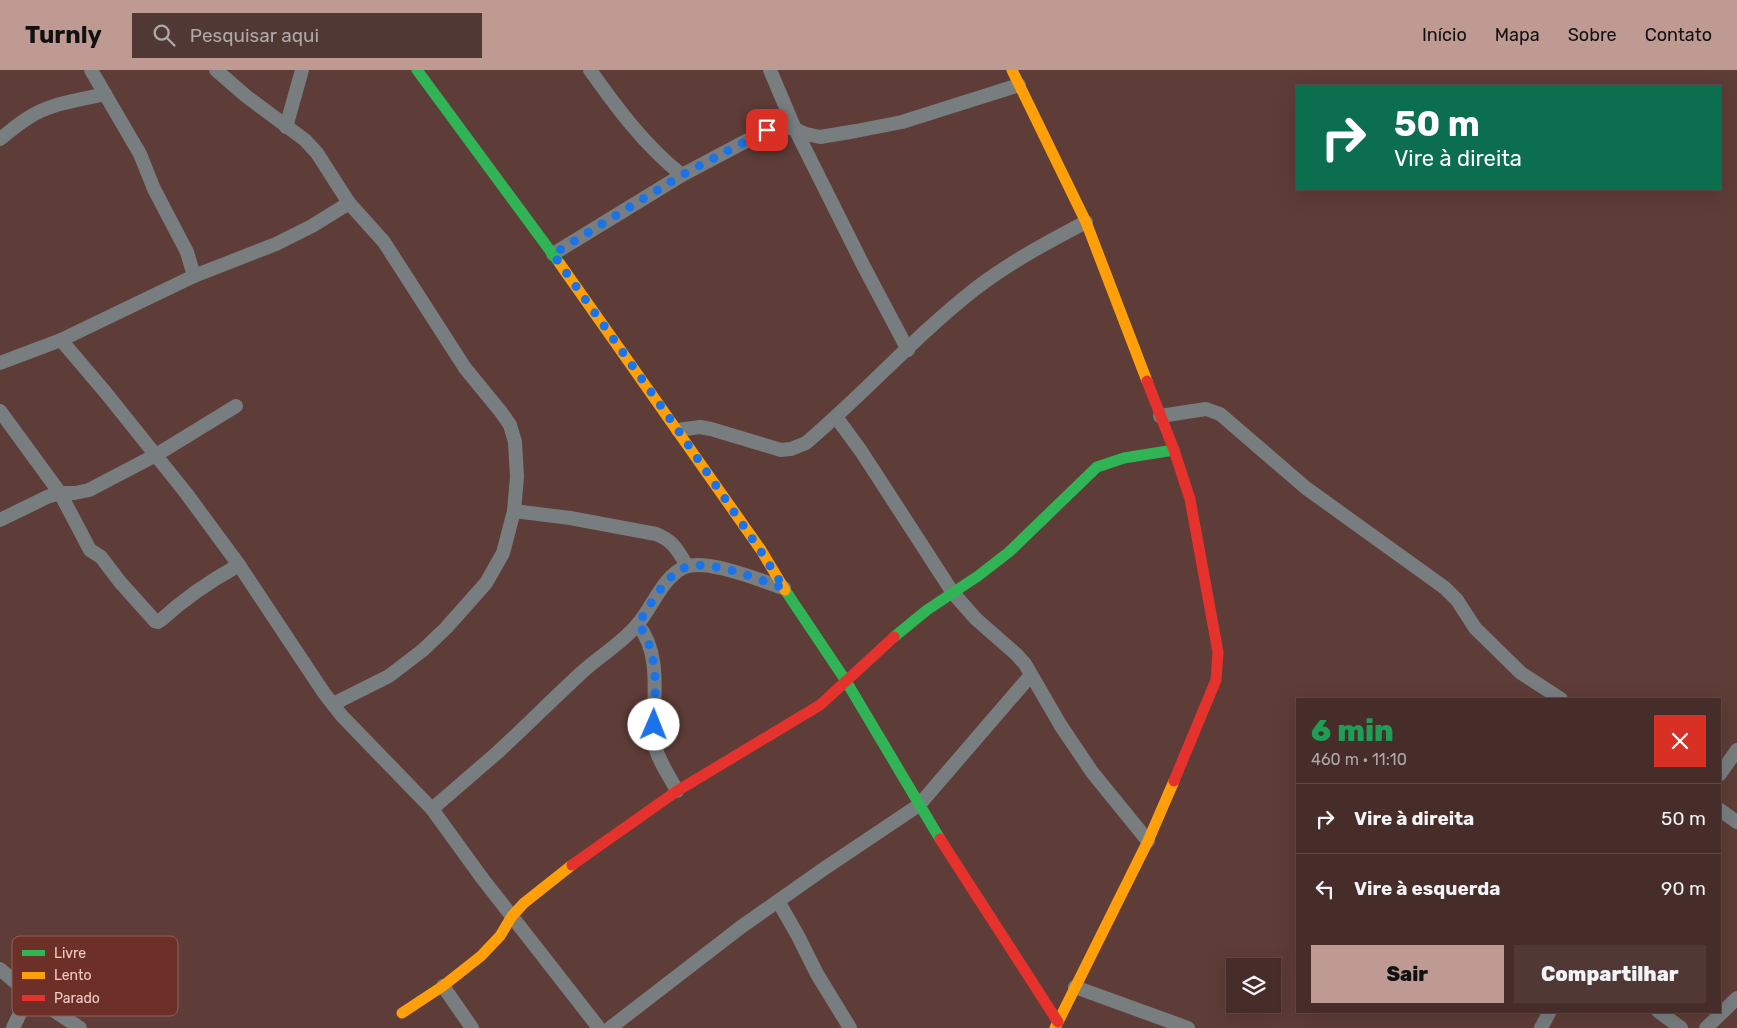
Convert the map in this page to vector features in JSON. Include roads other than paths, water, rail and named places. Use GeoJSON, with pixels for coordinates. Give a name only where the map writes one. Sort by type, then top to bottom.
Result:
{"type":"FeatureCollection","features":[{"type":"Feature","properties":{"kind":"street"},"geometry":{"type":"LineString","coordinates":[[91,70],[140,154],[154,189],[187,252],[194,276]]}},
{"type":"Feature","properties":{"kind":"street"},"geometry":{"type":"LineString","coordinates":[[216,70],[246,96],[304,140],[317,153],[349,203],[384,242],[465,368],[510,425],[515,442],[517,477],[514,511],[504,553],[486,583],[446,628],[423,650],[389,676],[333,704]]}},
{"type":"Feature","properties":{"kind":"street"},"geometry":{"type":"LineString","coordinates":[[286,127],[302,70]]}},
{"type":"Feature","properties":{"kind":"street"},"geometry":{"type":"LineString","coordinates":[[417,70],[553,254],[678,430],[760,550],[846,681],[919,805],[1056,1025]]}},
{"type":"Feature","properties":{"kind":"street"},"geometry":{"type":"LineString","coordinates":[[590,70],[649,147],[682,175]]}},
{"type":"Feature","properties":{"kind":"street"},"geometry":{"type":"LineString","coordinates":[[770,70],[795,129],[908,350]]}},
{"type":"Feature","properties":{"kind":"street"},"geometry":{"type":"LineString","coordinates":[[1012,70],[1086,222],[1174,450],[1190,499],[1218,652],[1216,680],[1148,841],[1056,1025]]}},
{"type":"Feature","properties":{"kind":"street"},"geometry":{"type":"LineString","coordinates":[[553,254],[682,175],[767,130],[785,127],[820,137],[856,131],[902,122],[1019,85]]}},
{"type":"Feature","properties":{"kind":"street"},"geometry":{"type":"LineString","coordinates":[[0,139],[29,117],[46,108],[105,94]]}},
{"type":"Feature","properties":{"kind":"street"},"geometry":{"type":"LineString","coordinates":[[0,363],[61,340],[194,276],[276,244],[312,226],[349,203]]}},
{"type":"Feature","properties":{"kind":"street"},"geometry":{"type":"LineString","coordinates":[[678,430],[706,428],[781,450],[791,449],[806,443],[948,312],[1027,253],[1086,222]]}},
{"type":"Feature","properties":{"kind":"street"},"geometry":{"type":"LineString","coordinates":[[61,340],[156,455],[240,565],[324,693],[342,716],[432,808],[512,916],[599,1028]]}},
{"type":"Feature","properties":{"kind":"street"},"geometry":{"type":"LineString","coordinates":[[0,520],[46,497],[60,493],[90,490],[156,455],[236,406]]}},
{"type":"Feature","properties":{"kind":"street"},"geometry":{"type":"LineString","coordinates":[[1160,416],[1206,409],[1220,414],[1306,488],[1445,588],[1457,600],[1475,628],[1521,673],[1559,698]]}},
{"type":"Feature","properties":{"kind":"street"},"geometry":{"type":"LineString","coordinates":[[0,411],[60,493],[90,550],[101,558],[120,582],[158,622],[209,582],[240,565]]}},
{"type":"Feature","properties":{"kind":"street"},"geometry":{"type":"LineString","coordinates":[[836,417],[861,451],[953,593],[976,619],[1025,664],[1061,726],[1092,772],[1148,841]]}},
{"type":"Feature","properties":{"kind":"street"},"geometry":{"type":"LineString","coordinates":[[402,1013],[443,986],[481,956],[500,936],[512,916],[538,890],[677,791],[820,705],[866,660],[905,627],[1009,552],[1097,467],[1124,458],[1174,450]]}},
{"type":"Feature","properties":{"kind":"street"},"geometry":{"type":"LineString","coordinates":[[514,511],[587,521],[656,534],[667,538],[675,546],[687,566]]}},
{"type":"Feature","properties":{"kind":"street"},"geometry":{"type":"LineString","coordinates":[[432,808],[496,754],[582,672],[612,649],[638,624],[658,593],[676,572],[687,566],[707,566],[728,570],[784,588]]}},
{"type":"Feature","properties":{"kind":"street"},"geometry":{"type":"LineString","coordinates":[[638,624],[646,635],[651,649],[654,672],[653,740],[658,755],[677,791]]}},
{"type":"Feature","properties":{"kind":"street"},"geometry":{"type":"LineString","coordinates":[[610,1028],[778,901],[919,805],[1031,674]]}},
{"type":"Feature","properties":{"kind":"street"},"geometry":{"type":"LineString","coordinates":[[1721,773],[1737,750]]}},
{"type":"Feature","properties":{"kind":"street"},"geometry":{"type":"LineString","coordinates":[[1721,811],[1737,822]]}},
{"type":"Feature","properties":{"kind":"street"},"geometry":{"type":"LineString","coordinates":[[778,901],[817,974],[850,1028]]}},
{"type":"Feature","properties":{"kind":"street"},"geometry":{"type":"LineString","coordinates":[[0,969],[12,979]]}},
{"type":"Feature","properties":{"kind":"street"},"geometry":{"type":"LineString","coordinates":[[443,986],[472,1028]]}},
{"type":"Feature","properties":{"kind":"street"},"geometry":{"type":"LineString","coordinates":[[1075,988],[1188,1028]]}},
{"type":"Feature","properties":{"kind":"street"},"geometry":{"type":"LineString","coordinates":[[1706,1028],[1737,998]]}},
{"type":"Feature","properties":{"kind":"street"},"geometry":{"type":"LineString","coordinates":[[1541,1028],[1549,1013]]}},
{"type":"Feature","properties":{"kind":"street"},"geometry":{"type":"LineString","coordinates":[[1661,1013],[1682,1028]]}},
{"type":"Feature","properties":{"kind":"street"},"geometry":{"type":"LineString","coordinates":[[12,1028],[18,1016]]}},
{"type":"Feature","properties":{"kind":"street"},"geometry":{"type":"LineString","coordinates":[[62,1016],[80,1028]]}}]}
